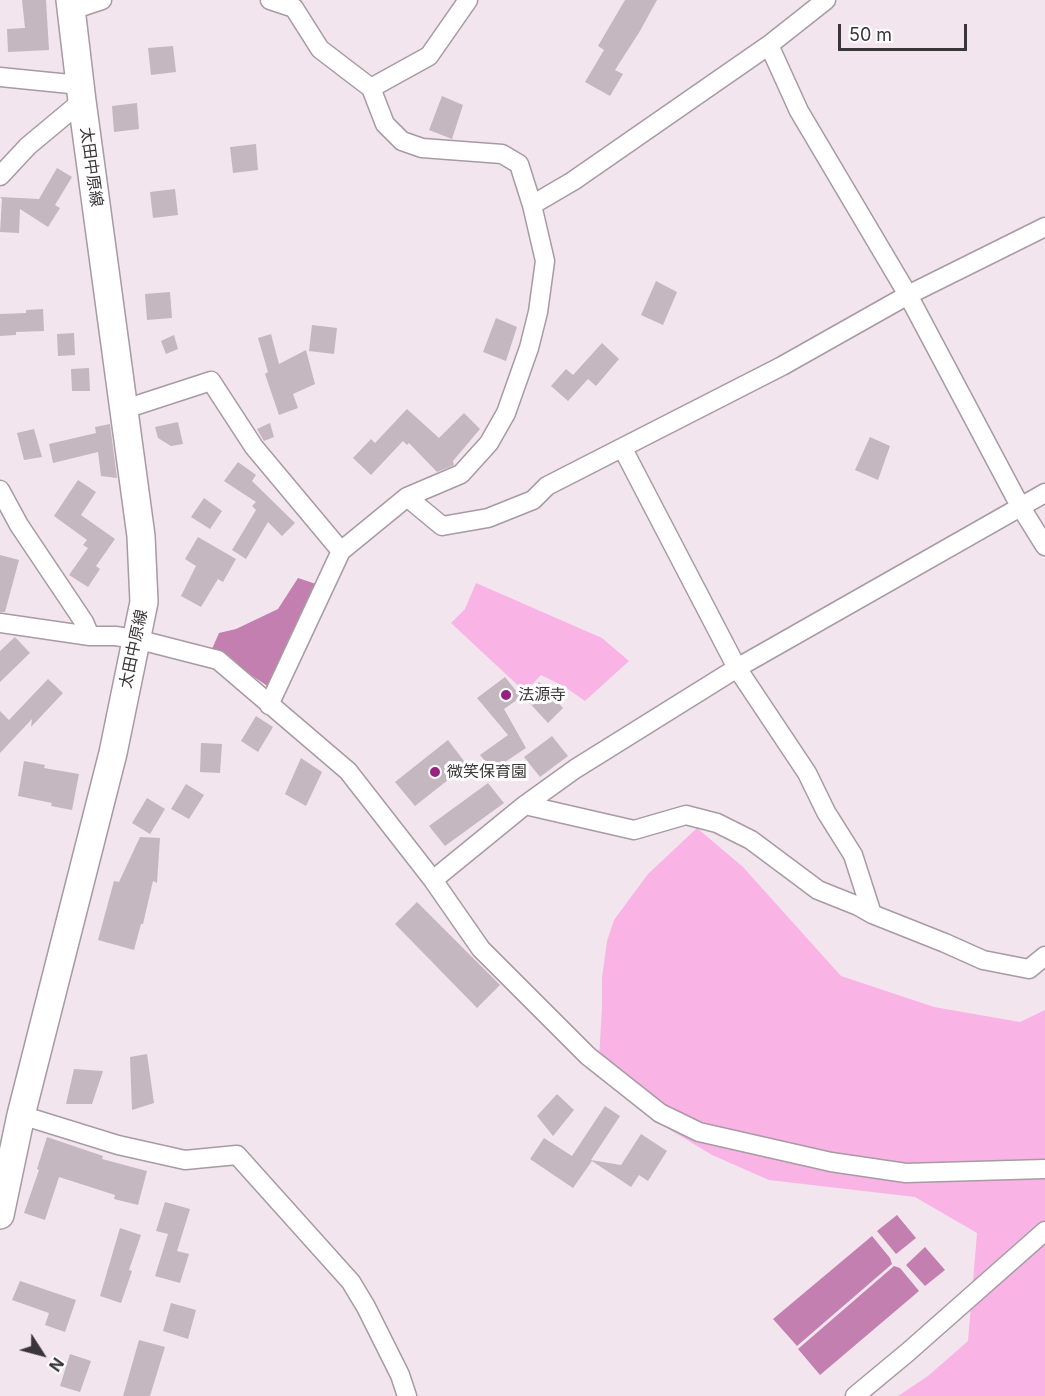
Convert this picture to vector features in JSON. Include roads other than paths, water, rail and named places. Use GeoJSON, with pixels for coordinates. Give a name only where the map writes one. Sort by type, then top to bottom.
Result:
{"type":"FeatureCollection","features":[{"type":"Feature","properties":{"kind":"main road","name":"太田中原線"},"geometry":{"type":"LineString","coordinates":[[0,1215],[21,1115],[113,753],[144,602],[141,536],[71,5]]}},
{"type":"Feature","properties":{"kind":"street"},"geometry":{"type":"LineString","coordinates":[[71,5],[102,0]]}},
{"type":"Feature","properties":{"kind":"street"},"geometry":{"type":"LineString","coordinates":[[269,705],[340,551],[407,497],[460,474],[489,443],[506,413],[529,348],[538,312],[545,261],[532,205],[519,164],[502,154],[422,148],[402,141],[385,124],[371,88],[320,49],[294,8],[270,0]]}},
{"type":"Feature","properties":{"kind":"street"},"geometry":{"type":"LineString","coordinates":[[371,88],[429,56],[468,0]]}},
{"type":"Feature","properties":{"kind":"street"},"geometry":{"type":"LineString","coordinates":[[532,205],[573,181],[769,45],[826,0]]}},
{"type":"Feature","properties":{"kind":"street"},"geometry":{"type":"LineString","coordinates":[[769,45],[799,111],[908,295],[1020,506],[1045,546]]}},
{"type":"Feature","properties":{"kind":"street"},"geometry":{"type":"LineString","coordinates":[[0,77],[81,93]]}},
{"type":"Feature","properties":{"kind":"street"},"geometry":{"type":"LineString","coordinates":[[0,176],[81,93]]}},
{"type":"Feature","properties":{"kind":"street"},"geometry":{"type":"LineString","coordinates":[[407,497],[442,526],[488,518],[533,500],[547,486],[782,366],[908,295],[1045,227]]}},
{"type":"Feature","properties":{"kind":"street"},"geometry":{"type":"LineString","coordinates":[[125,409],[211,381],[254,447],[340,551]]}},
{"type":"Feature","properties":{"kind":"street"},"geometry":{"type":"LineString","coordinates":[[623,449],[737,668],[807,773],[826,812],[853,855],[872,914]]}},
{"type":"Feature","properties":{"kind":"street"},"geometry":{"type":"LineString","coordinates":[[0,490],[19,525],[84,622],[90,636]]}},
{"type":"Feature","properties":{"kind":"street"},"geometry":{"type":"LineString","coordinates":[[433,880],[525,805],[575,769],[737,668],[1045,493]]}},
{"type":"Feature","properties":{"kind":"street"},"geometry":{"type":"LineString","coordinates":[[0,622],[90,636],[136,639],[218,660],[348,771],[433,880],[481,949],[588,1056],[660,1113],[699,1132],[842,1163],[906,1173],[1045,1169]]}},
{"type":"Feature","properties":{"kind":"street"},"geometry":{"type":"LineString","coordinates":[[525,805],[634,830],[686,814],[717,824],[751,840],[818,890],[983,960],[1029,969],[1045,956]]}},
{"type":"Feature","properties":{"kind":"street"},"geometry":{"type":"LineString","coordinates":[[21,1115],[118,1145],[185,1160],[237,1155],[351,1282],[381,1336],[408,1396]]}},
{"type":"Feature","properties":{"kind":"street"},"geometry":{"type":"LineString","coordinates":[[855,1396],[1045,1231]]}},
{"type":"Feature","properties":{"kind":"place","name":"法源寺"},"geometry":{"type":"Point","coordinates":[506,695]}},
{"type":"Feature","properties":{"kind":"place","name":"微笑保育園"},"geometry":{"type":"Point","coordinates":[435,772]}}]}
